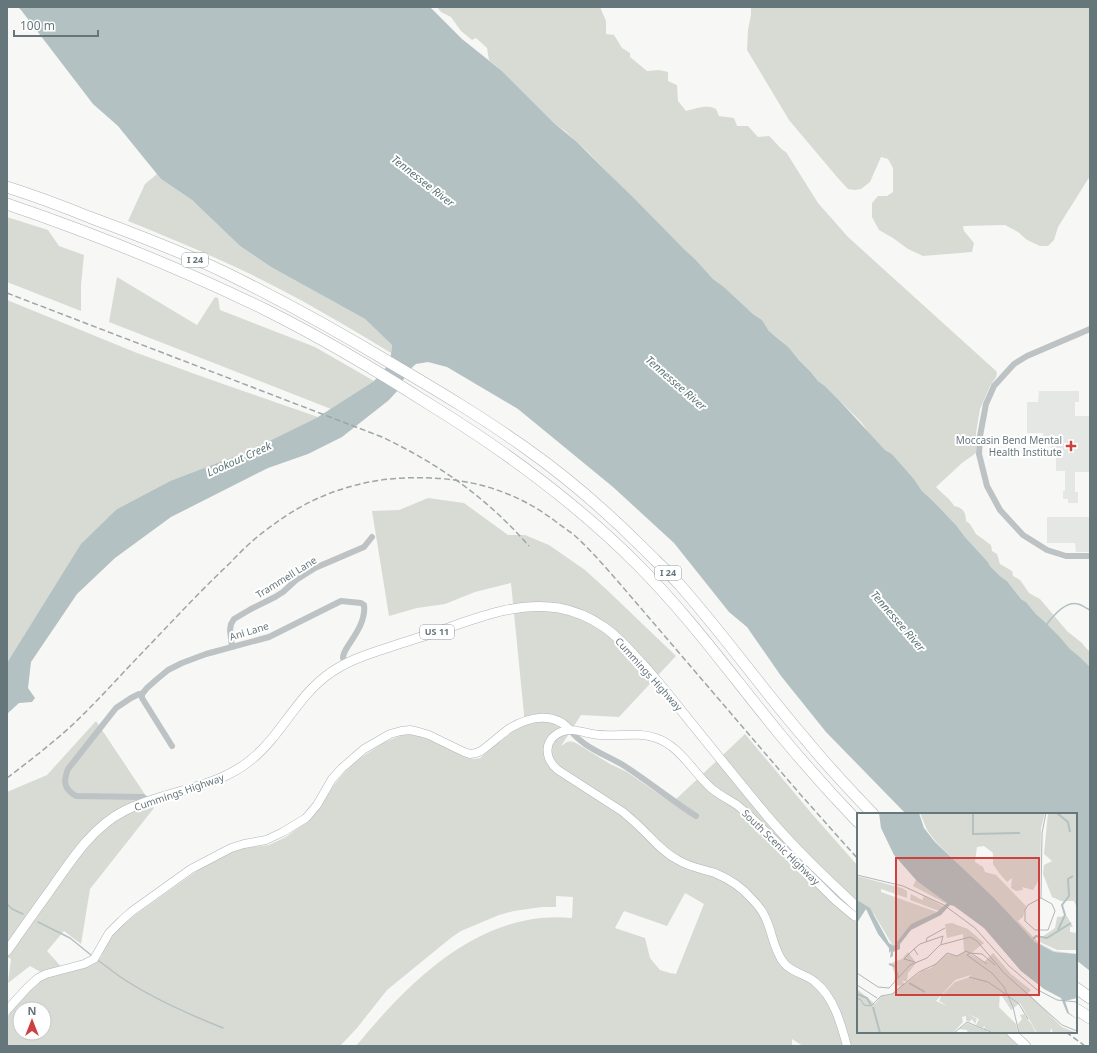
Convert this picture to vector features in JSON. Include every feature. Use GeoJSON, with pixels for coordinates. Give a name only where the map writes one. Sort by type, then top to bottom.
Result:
{"type":"FeatureCollection","features":[{"type":"Feature","properties":{"kind":"highway","name":"I 24"},"geometry":{"type":"LineString","coordinates":[[7,187],[132,233],[223,272],[280,301],[419,379],[518,443],[561,474],[642,546],[677,582],[807,741],[872,813]]}},
{"type":"Feature","properties":{"kind":"highway","name":"I 24"},"geometry":{"type":"LineString","coordinates":[[7,204],[104,239],[166,264],[266,311],[323,340],[367,366],[474,432],[521,464],[570,502],[609,537],[672,601],[783,738],[825,787],[857,821]]}},
{"type":"Feature","properties":{"kind":"highway"},"geometry":{"type":"LineString","coordinates":[[1077,989],[1090,998]]}},
{"type":"Feature","properties":{"kind":"highway"},"geometry":{"type":"LineString","coordinates":[[1077,1010],[1090,1018]]}},
{"type":"Feature","properties":{"kind":"main road","name":"Cummings Highway"},"geometry":{"type":"LineString","coordinates":[[7,951],[65,868],[85,843],[106,822],[127,810],[149,801],[215,781],[240,768],[255,757],[275,737],[316,684],[335,669],[354,659],[383,649],[510,609],[523,607],[547,607],[583,615],[602,626],[624,644],[658,681],[775,825],[798,850],[857,907]]}},
{"type":"Feature","properties":{"kind":"main road"},"geometry":{"type":"LineString","coordinates":[[7,1010],[20,994],[42,976],[54,971],[84,964],[94,960],[109,933],[121,921],[131,912],[191,869],[231,848],[272,838],[306,818],[317,805],[332,779],[342,768],[364,749],[390,734],[410,730],[419,732],[429,735],[470,754],[481,751],[510,729],[527,721],[538,718],[552,718],[566,725],[570,730],[560,733],[550,741],[548,754],[549,760],[553,766],[623,812],[668,854],[688,865],[722,877],[735,884],[746,893],[757,904],[765,918],[778,955],[784,964],[815,981],[827,994],[836,1011],[848,1046]]}},
{"type":"Feature","properties":{"kind":"main road","name":"South Scenic Highway"},"geometry":{"type":"LineString","coordinates":[[570,730],[598,735],[642,735],[666,742],[674,748],[710,787],[718,794],[736,804],[751,817],[836,901],[857,917]]}},
{"type":"Feature","properties":{"kind":"main road"},"geometry":{"type":"LineString","coordinates":[[1012,1033],[1026,1046]]}},
{"type":"Feature","properties":{"kind":"street"},"geometry":{"type":"LineString","coordinates":[[1090,329],[1027,356],[1014,364],[994,386],[986,404],[980,436],[980,454],[987,486],[1000,510],[1023,535],[1047,550],[1066,556],[1090,556]]}},
{"type":"Feature","properties":{"kind":"street","name":"Trammell Lane"},"geometry":{"type":"LineString","coordinates":[[232,647],[230,630],[234,619],[279,595],[296,580],[315,568],[364,547],[372,537]]}},
{"type":"Feature","properties":{"kind":"street","name":"Ani Lane"},"geometry":{"type":"LineString","coordinates":[[149,801],[143,797],[76,796],[70,792],[65,785],[64,778],[68,769],[116,708],[131,698],[142,694],[168,670],[206,654],[269,637],[341,601],[361,602],[364,605],[364,616],[344,653],[343,657],[346,664]]}},
{"type":"Feature","properties":{"kind":"street"},"geometry":{"type":"LineString","coordinates":[[142,694],[142,698],[172,746]]}},
{"type":"Feature","properties":{"kind":"street"},"geometry":{"type":"LineString","coordinates":[[570,730],[585,744],[628,768],[696,816]]}},
{"type":"Feature","properties":{"kind":"shaded area"},"geometry":{"type":"Polygon","coordinates":[[[437,7],[600,7],[606,21],[606,34],[614,35],[622,48],[630,53],[630,57],[647,71],[659,70],[668,72],[668,81],[677,85],[678,101],[686,111],[705,107],[716,109],[719,116],[734,118],[737,126],[748,126],[758,137],[769,136],[786,152],[818,203],[848,237],[996,371],[996,377],[990,386],[980,409],[976,433],[976,453],[962,463],[936,487],[954,506],[963,511],[966,521],[970,524],[976,534],[991,545],[992,551],[997,554],[1000,564],[1012,571],[1013,576],[1020,580],[1029,593],[1040,599],[1067,631],[1082,643],[1090,652],[1090,667],[1070,649],[1026,602],[1021,599],[1007,581],[990,566],[956,525],[922,491],[914,479],[892,454],[885,450],[861,422],[825,386],[818,381],[779,339],[769,331],[762,320],[713,279],[695,259],[588,152],[554,123],[489,60],[487,48],[476,38],[472,40],[461,31],[451,17],[441,12],[437,7]]]}},
{"type":"Feature","properties":{"kind":"shaded area"},"geometry":{"type":"Polygon","coordinates":[[[751,7],[1090,7],[1090,176],[1058,227],[1054,240],[1048,246],[1040,246],[1027,240],[1018,232],[1005,225],[964,226],[964,231],[974,243],[972,252],[923,256],[908,249],[879,230],[872,217],[872,203],[878,196],[887,196],[893,192],[893,168],[888,159],[881,157],[870,182],[861,189],[848,189],[837,177],[789,120],[747,50],[751,7]]]}},
{"type":"Feature","properties":{"kind":"shaded area"},"geometry":{"type":"Polygon","coordinates":[[[157,174],[161,179],[192,200],[240,246],[271,267],[365,319],[392,345],[391,353],[317,309],[255,276],[128,221],[145,184],[157,174]]]}},
{"type":"Feature","properties":{"kind":"shaded area"},"geometry":{"type":"Polygon","coordinates":[[[7,217],[48,230],[59,246],[84,255],[81,285],[81,311],[7,282],[7,217]]]}},
{"type":"Feature","properties":{"kind":"shaded area"},"geometry":{"type":"Polygon","coordinates":[[[117,277],[197,325],[215,297],[218,298],[220,310],[315,347],[374,381],[331,409],[109,322],[117,277]]]}},
{"type":"Feature","properties":{"kind":"shaded area"},"geometry":{"type":"Polygon","coordinates":[[[7,300],[137,353],[318,417],[251,450],[170,481],[117,509],[7,663],[7,300]]]}},
{"type":"Feature","properties":{"kind":"shaded area","name":"Moccasin Bend Mental Health Institute"},"geometry":{"type":"Polygon","coordinates":[[[1039,391],[1079,391],[1079,402],[1075,402],[1075,416],[1089,416],[1090,472],[1075,472],[1075,492],[1078,492],[1078,503],[1068,503],[1068,499],[1063,499],[1063,491],[1065,491],[1065,471],[1056,471],[1056,452],[1051,452],[1052,440],[1056,440],[1056,436],[1043,436],[1043,433],[1027,433],[1027,402],[1038,402],[1039,391]]]}},
{"type":"Feature","properties":{"kind":"shaded area"},"geometry":{"type":"Polygon","coordinates":[[[428,498],[464,503],[508,535],[525,535],[549,545],[585,570],[676,656],[619,717],[581,715],[561,746],[569,742],[576,743],[610,764],[627,772],[672,803],[745,734],[857,865],[857,1033],[1020,1033],[1014,1040],[1021,1046],[803,1046],[792,1039],[792,1046],[356,1046],[374,1024],[415,983],[437,964],[461,947],[486,933],[513,923],[541,918],[572,918],[573,897],[556,896],[556,907],[542,907],[499,915],[461,931],[452,937],[387,990],[357,1028],[340,1046],[7,1046],[7,1017],[12,1011],[12,1041],[52,1041],[52,1001],[20,1001],[34,985],[48,976],[30,966],[8,983],[11,959],[7,957],[7,792],[47,775],[96,721],[154,808],[90,889],[81,944],[64,931],[47,951],[66,972],[88,967],[95,963],[101,957],[108,940],[124,923],[201,868],[230,852],[243,848],[269,845],[286,837],[302,825],[343,774],[356,761],[383,743],[402,735],[417,735],[427,738],[467,758],[475,759],[480,758],[515,730],[524,726],[511,583],[475,592],[445,604],[417,608],[389,616],[372,511],[399,510],[428,498]],[[685,893],[667,926],[624,911],[615,928],[645,938],[650,958],[660,970],[676,974],[704,904],[685,893]]]}},
{"type":"Feature","properties":{"kind":"shaded area"},"geometry":{"type":"Polygon","coordinates":[[[1047,517],[1090,517],[1090,552],[1076,552],[1075,543],[1047,543],[1047,517]]]}},
{"type":"Feature","properties":{"kind":"water"},"geometry":{"type":"Polygon","coordinates":[[[18,7],[430,7],[462,39],[502,71],[554,123],[577,142],[632,196],[713,279],[762,320],[769,331],[788,347],[818,381],[837,398],[885,450],[892,454],[914,479],[922,491],[956,525],[990,566],[1007,581],[1021,599],[1026,602],[1070,649],[1090,667],[1090,971],[1077,961],[1077,813],[905,813],[826,732],[781,676],[747,627],[729,612],[674,543],[613,487],[518,409],[447,367],[428,362],[416,364],[407,372],[399,389],[389,400],[342,437],[308,454],[268,468],[171,517],[115,558],[77,594],[31,662],[28,688],[35,698],[32,702],[19,703],[7,714],[7,663],[81,544],[117,509],[170,481],[251,450],[318,417],[374,381],[390,363],[392,345],[365,319],[271,267],[240,246],[192,200],[161,179],[118,126],[93,104],[18,7]]]}},
{"type":"Feature","properties":{"kind":"waterway"},"geometry":{"type":"LineString","coordinates":[[1047,624],[1060,610],[1069,605],[1078,604],[1090,610]]}},
{"type":"Feature","properties":{"kind":"waterway"},"geometry":{"type":"LineString","coordinates":[[7,904],[12,909],[23,914]]}},
{"type":"Feature","properties":{"kind":"waterway"},"geometry":{"type":"LineString","coordinates":[[38,922],[70,938],[91,955]]}},
{"type":"Feature","properties":{"kind":"waterway"},"geometry":{"type":"LineString","coordinates":[[99,961],[131,984],[183,1011],[223,1028]]}},
{"type":"Feature","properties":{"kind":"railway"},"geometry":{"type":"LineString","coordinates":[[7,293],[382,437],[403,447],[442,471],[479,498],[529,546]]}},
{"type":"Feature","properties":{"kind":"railway"},"geometry":{"type":"LineString","coordinates":[[7,778],[69,728],[195,597],[250,543],[291,513],[309,502],[328,494],[368,482],[410,478],[448,479],[481,485],[512,496],[541,511],[572,533],[621,585],[800,794],[857,858]]}},
{"type":"Feature","properties":{"kind":"railway"},"geometry":{"type":"LineString","coordinates":[[1067,1033],[1085,1046]]}},
{"type":"Feature","properties":{"kind":"place","name":"Moccasin Bend Mental Health Institute"},"geometry":{"type":"Point","coordinates":[1071,446]}},
{"type":"Feature","properties":{"kind":"water label","name":"Tennessee River"},"geometry":{"type":"Point","coordinates":[423,181]}},
{"type":"Feature","properties":{"kind":"water label","name":"Tennessee River"},"geometry":{"type":"Point","coordinates":[676,383]}},
{"type":"Feature","properties":{"kind":"water label","name":"Lookout Creek"},"geometry":{"type":"Point","coordinates":[239,459]}},
{"type":"Feature","properties":{"kind":"water label","name":"Tennessee River"},"geometry":{"type":"Point","coordinates":[898,621]}}]}
